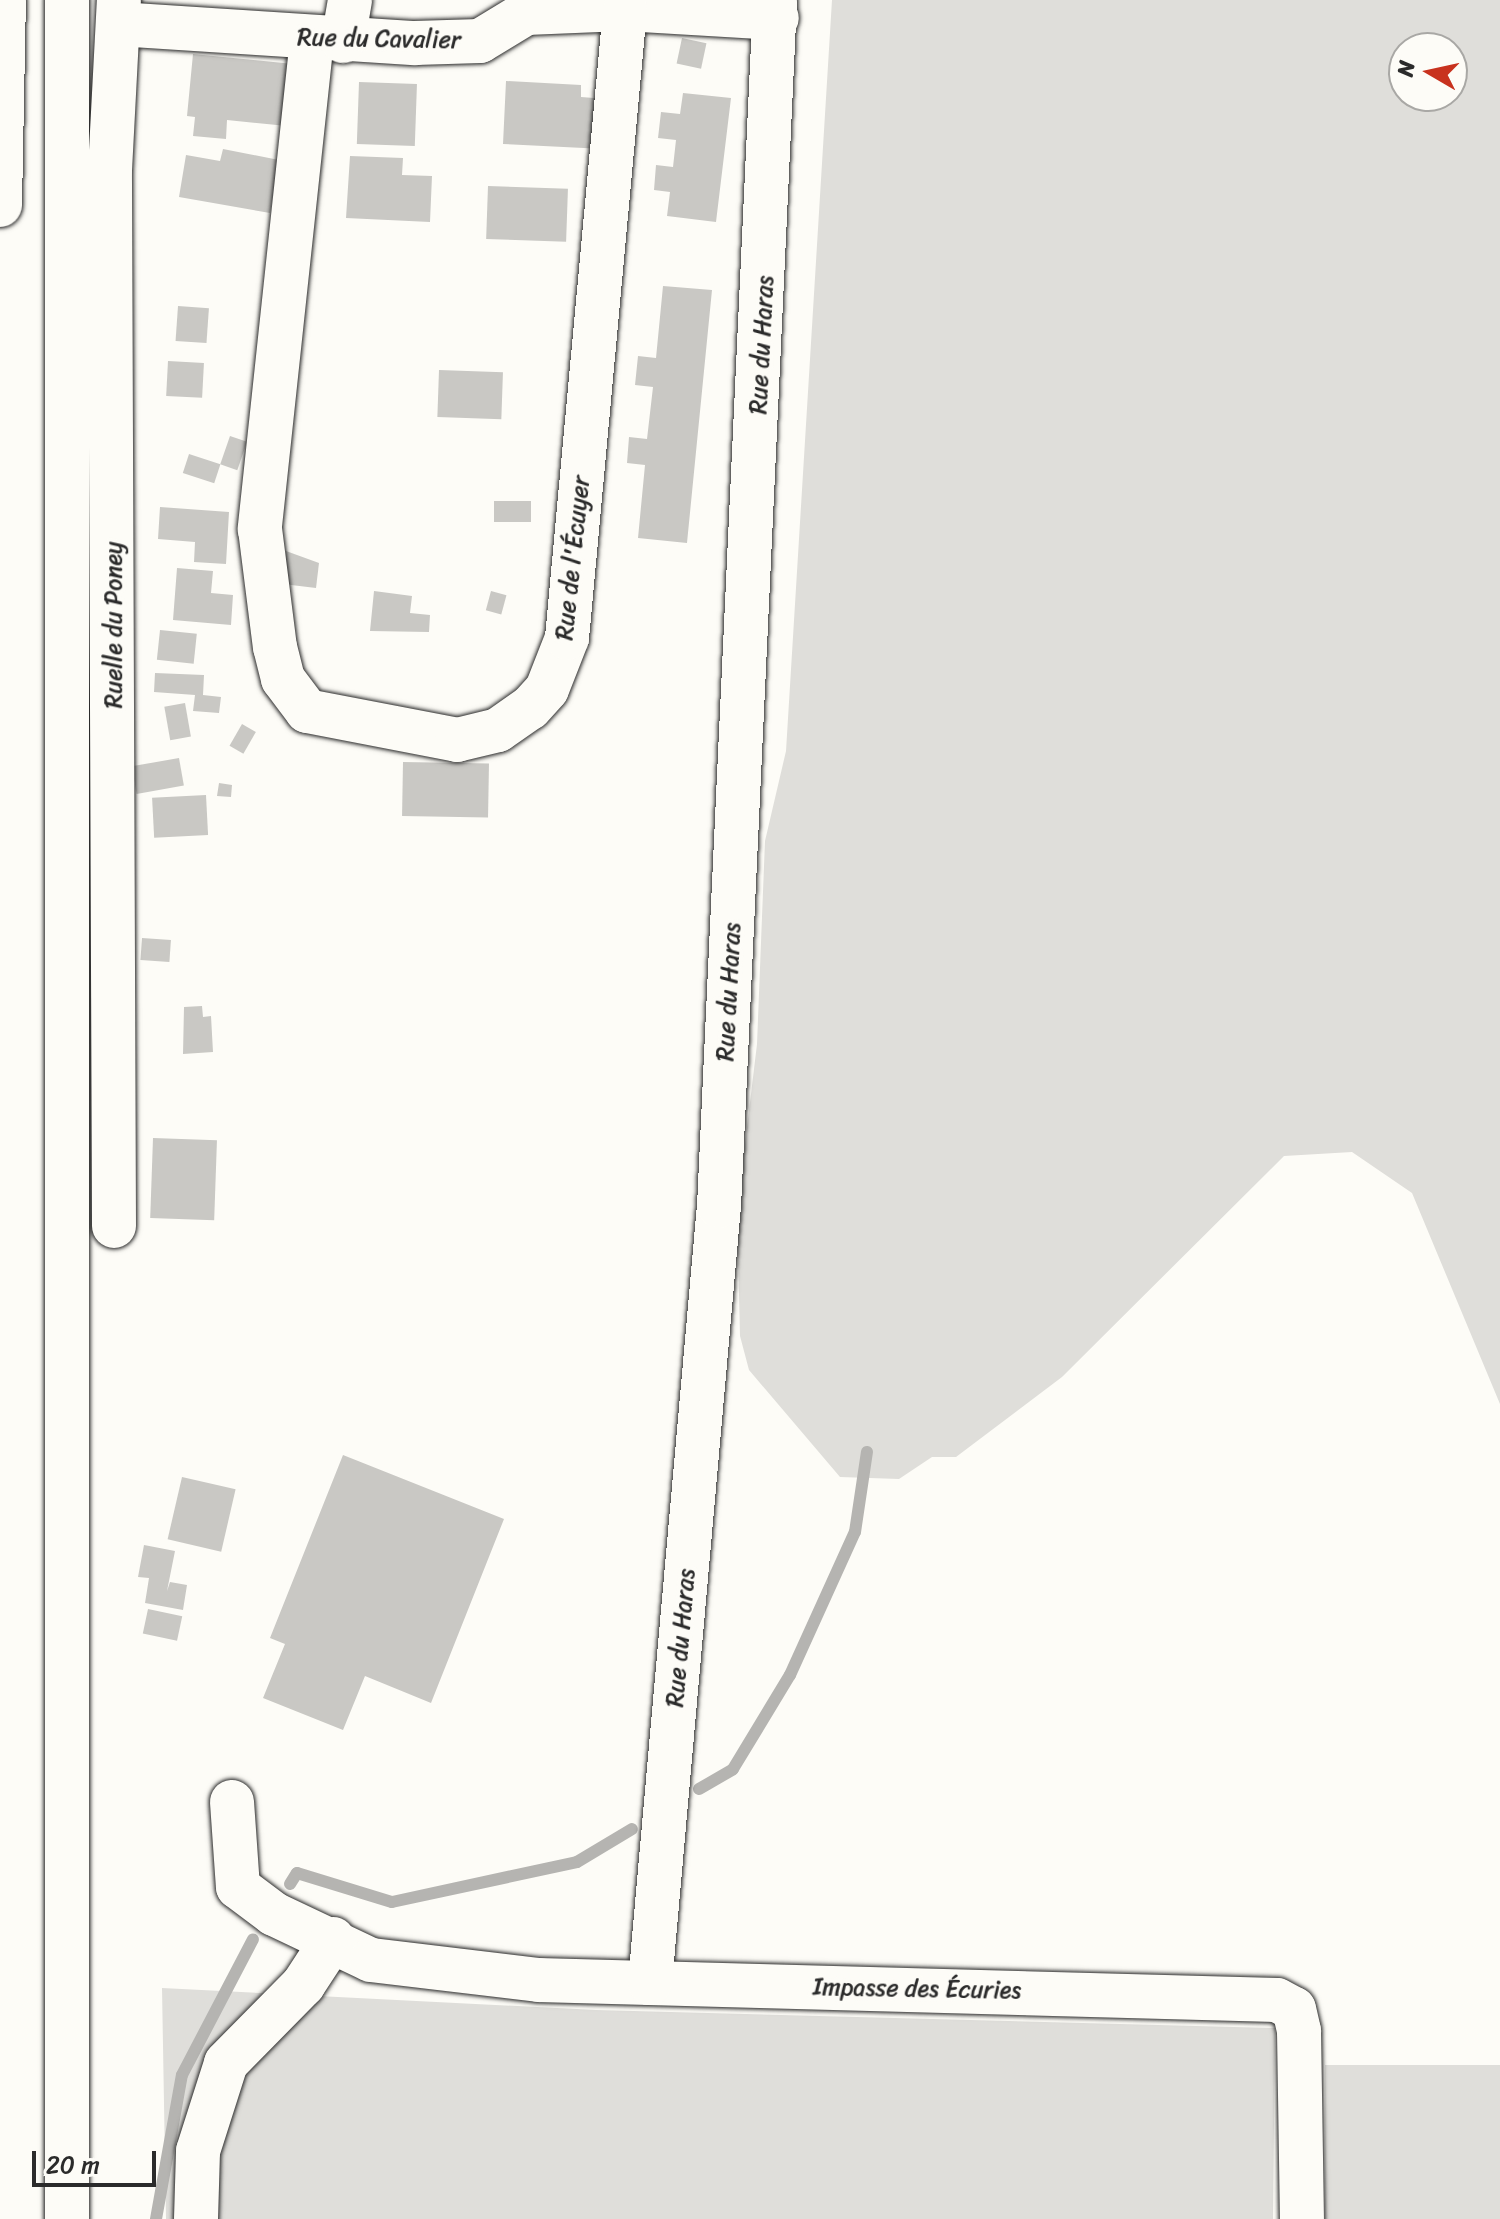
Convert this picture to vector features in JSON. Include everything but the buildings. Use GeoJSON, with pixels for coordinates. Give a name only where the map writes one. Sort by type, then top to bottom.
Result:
{"type":"FeatureCollection","features":[{"type":"Feature","properties":{"kind":"main road"},"geometry":{"type":"LineString","coordinates":[[0,205],[4,0]]}},
{"type":"Feature","properties":{"kind":"main road"},"geometry":{"type":"LineString","coordinates":[[67,0],[70,232],[67,2219]]}},
{"type":"Feature","properties":{"kind":"main road"},"geometry":{"type":"LineString","coordinates":[[70,232],[82,194],[107,8]]}},
{"type":"Feature","properties":{"kind":"main road","name":"Rue du Cavalier"},"geometry":{"type":"LineString","coordinates":[[107,8],[480,41],[526,13],[625,9],[776,9]]}},
{"type":"Feature","properties":{"kind":"main road","name":"Ruelle du Poney"},"geometry":{"type":"LineString","coordinates":[[107,8],[114,1226]]}},
{"type":"Feature","properties":{"kind":"main road","name":"Rue de l'Écuyer"},"geometry":{"type":"LineString","coordinates":[[335,27],[260,529],[275,647],[283,679],[307,711],[457,740],[498,730],[530,708],[547,689],[567,638],[625,9]]}},
{"type":"Feature","properties":{"kind":"main road","name":"Rue du Haras"},"geometry":{"type":"LineString","coordinates":[[650,1983],[719,1206],[776,9]]}},
{"type":"Feature","properties":{"kind":"main road","name":"Impasse des Écuries"},"geometry":{"type":"LineString","coordinates":[[232,1802],[238,1887],[274,1914],[333,1939],[371,1960],[463,1975],[1277,2000],[1294,2009],[1299,2031],[1302,2219]]}},
{"type":"Feature","properties":{"kind":"main road"},"geometry":{"type":"LineString","coordinates":[[196,2219],[198,2151],[226,2063],[303,1985],[333,1939]]}},
{"type":"Feature","properties":{"kind":"shaded area"},"geometry":{"type":"Polygon","coordinates":[[[832,0],[1500,0],[1500,1404],[1412,1193],[1352,1152],[1284,1156],[1062,1377],[956,1457],[932,1457],[899,1479],[840,1477],[749,1370],[740,1336],[737,1211],[757,1044],[765,841],[786,751],[832,0]]]}},
{"type":"Feature","properties":{"kind":"shaded area"},"geometry":{"type":"Polygon","coordinates":[[[162,1988],[596,2010],[1275,2028],[1273,2219],[166,2219],[162,1988]]]}},
{"type":"Feature","properties":{"kind":"shaded area"},"geometry":{"type":"Polygon","coordinates":[[[1325,2065],[1500,2065],[1500,2219],[1325,2219],[1325,2065]]]}},
{"type":"Feature","properties":{"kind":"waterway"},"geometry":{"type":"LineString","coordinates":[[699,1789],[733,1769],[790,1675],[855,1532],[867,1452]]}},
{"type":"Feature","properties":{"kind":"waterway"},"geometry":{"type":"LineString","coordinates":[[290,1884],[297,1873],[392,1902],[577,1862],[632,1829]]}},
{"type":"Feature","properties":{"kind":"waterway"},"geometry":{"type":"LineString","coordinates":[[156,2219],[182,2075],[253,1939]]}}]}
